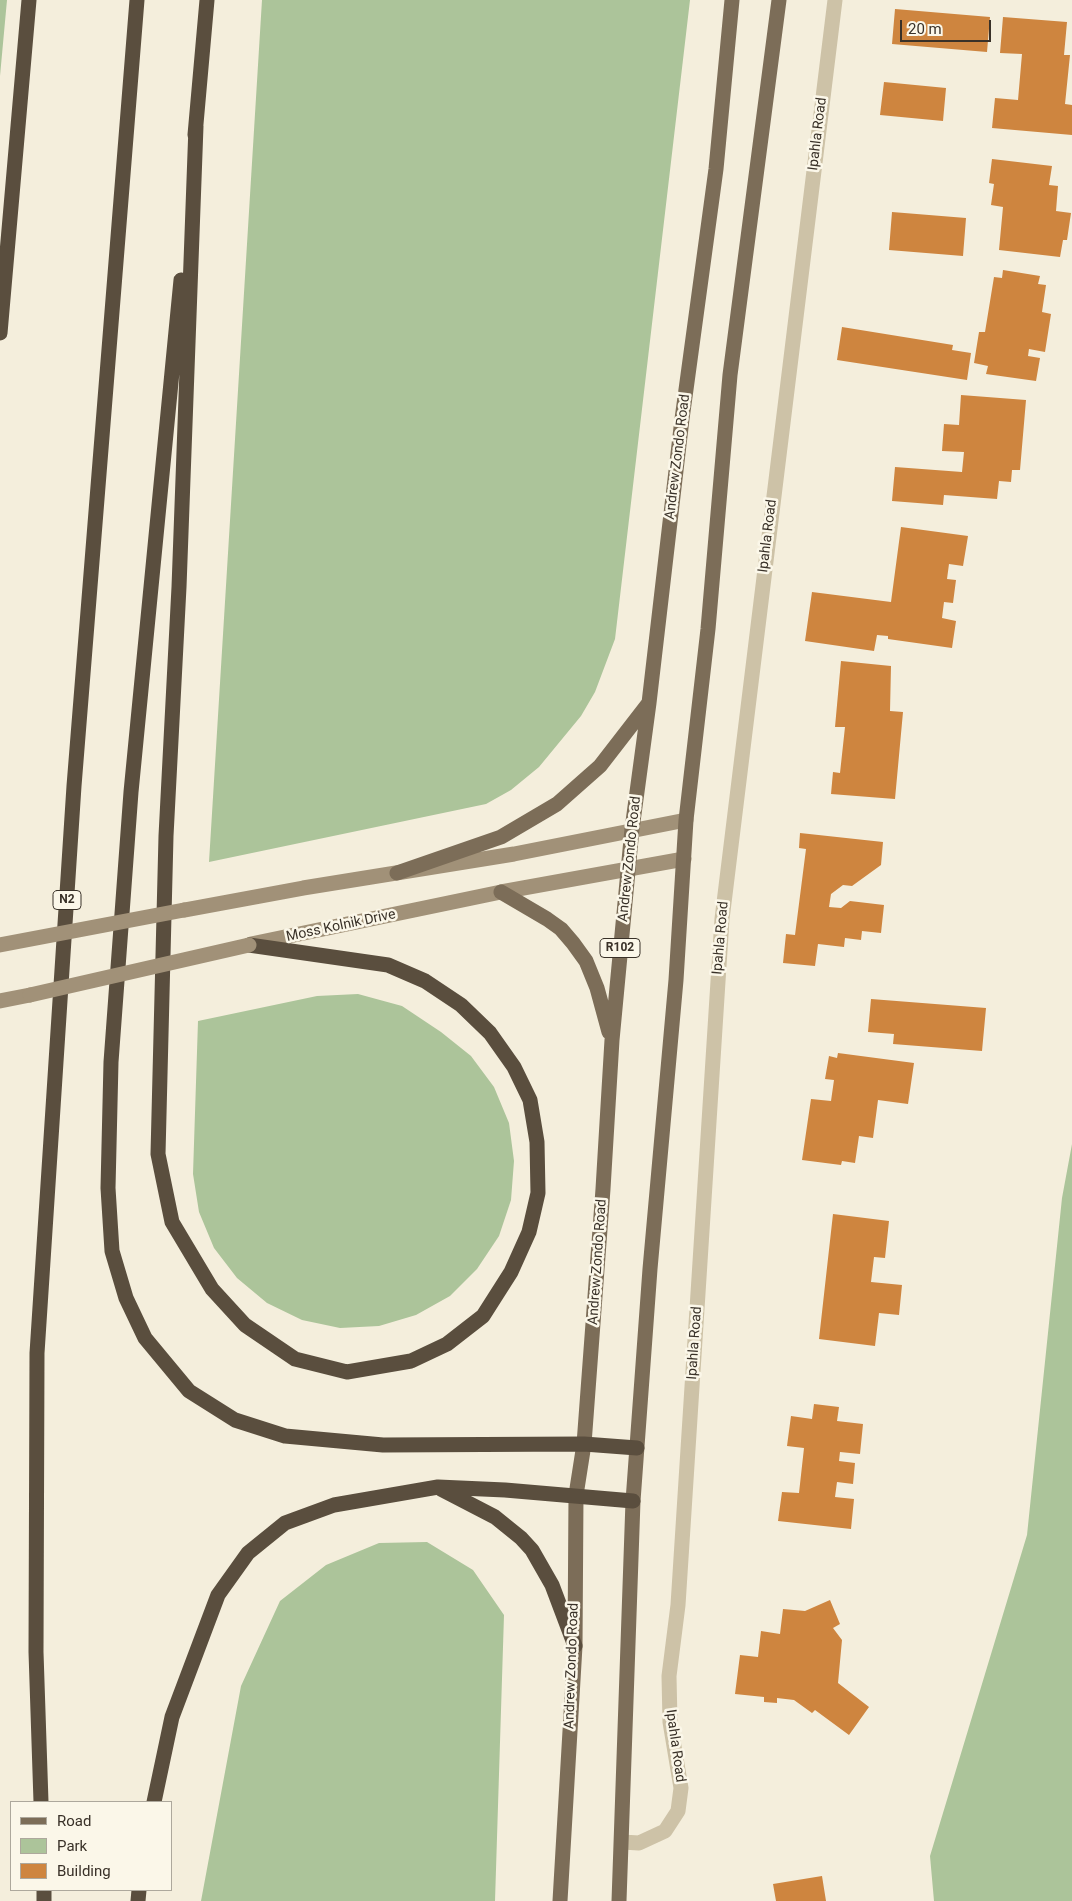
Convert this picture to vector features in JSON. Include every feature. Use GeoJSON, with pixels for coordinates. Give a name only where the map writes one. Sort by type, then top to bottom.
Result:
{"type":"FeatureCollection","features":[{"type":"Feature","properties":{"kind":"highway"},"geometry":{"type":"LineString","coordinates":[[0,333],[29,0]]}},
{"type":"Feature","properties":{"kind":"highway","name":"N2"},"geometry":{"type":"LineString","coordinates":[[41,1801],[36,1652],[37,1353],[74,796],[137,0]]}},
{"type":"Feature","properties":{"kind":"highway"},"geometry":{"type":"LineString","coordinates":[[207,0],[128,830],[111,1062],[108,1188],[112,1251],[126,1298],[145,1338],[189,1391],[235,1420],[285,1436],[383,1445],[584,1444],[637,1448]]}},
{"type":"Feature","properties":{"kind":"highway"},"geometry":{"type":"LineString","coordinates":[[196,126],[178,588],[166,836],[158,1154],[172,1222],[212,1289],[245,1325],[295,1359],[347,1372],[411,1361],[447,1344],[483,1316],[514,1264],[529,1232],[538,1193],[537,1142],[530,1100],[514,1066],[490,1033],[461,1005],[425,981],[388,965],[302,951],[249,945]]}},
{"type":"Feature","properties":{"kind":"highway"},"geometry":{"type":"LineString","coordinates":[[438,1488],[495,1517],[521,1538],[532,1550],[552,1585],[574,1646]]}},
{"type":"Feature","properties":{"kind":"highway"},"geometry":{"type":"LineString","coordinates":[[154,1801],[172,1718],[218,1594],[248,1553],[285,1523],[334,1505],[438,1488],[576,1495],[633,1501]]}},
{"type":"Feature","properties":{"kind":"main road","name":"Andrew Zondo Road"},"geometry":{"type":"LineString","coordinates":[[560,1901],[574,1646],[576,1495],[584,1444],[612,1040],[632,829],[649,702],[682,419],[716,169],[732,0]]}},
{"type":"Feature","properties":{"kind":"main road"},"geometry":{"type":"LineString","coordinates":[[619,1901],[633,1501],[676,980],[686,820],[708,629],[730,375],[779,0]]}},
{"type":"Feature","properties":{"kind":"main road"},"geometry":{"type":"LineString","coordinates":[[397,873],[501,837],[557,804],[600,766],[649,702]]}},
{"type":"Feature","properties":{"kind":"main road"},"geometry":{"type":"LineString","coordinates":[[0,945],[303,888],[514,854],[632,829],[686,820]]}},
{"type":"Feature","properties":{"kind":"main road","name":"Moss Kolnik Drive"},"geometry":{"type":"LineString","coordinates":[[0,1001],[298,934],[501,892],[628,871],[684,859]]}},
{"type":"Feature","properties":{"kind":"main road"},"geometry":{"type":"LineString","coordinates":[[501,892],[547,919],[572,942],[586,961],[597,988],[612,1040]]}},
{"type":"Feature","properties":{"kind":"street","name":"Ipahla Road"},"geometry":{"type":"LineString","coordinates":[[622,1842],[639,1843],[665,1831],[678,1811],[681,1788],[670,1722],[669,1676],[678,1606],[722,920],[835,0]]}},
{"type":"Feature","properties":{"kind":"green space"},"geometry":{"type":"Polygon","coordinates":[[[0,0],[7,0],[0,76],[0,0]]]}},
{"type":"Feature","properties":{"kind":"green space"},"geometry":{"type":"Polygon","coordinates":[[[262,0],[690,0],[615,639],[595,692],[581,716],[539,767],[511,790],[486,804],[209,862],[262,0]]]}},
{"type":"Feature","properties":{"kind":"green space"},"geometry":{"type":"Polygon","coordinates":[[[358,994],[402,1006],[441,1032],[471,1056],[494,1087],[509,1123],[514,1161],[511,1200],[499,1236],[477,1269],[450,1296],[416,1315],[379,1326],[340,1328],[302,1320],[267,1303],[237,1278],[214,1248],[199,1212],[193,1174],[198,1021],[317,996],[358,994]]]}},
{"type":"Feature","properties":{"kind":"green space"},"geometry":{"type":"Polygon","coordinates":[[[1072,1144],[1072,1901],[934,1901],[930,1856],[1027,1535],[1062,1198],[1072,1144]]]}},
{"type":"Feature","properties":{"kind":"green space"},"geometry":{"type":"Polygon","coordinates":[[[427,1542],[473,1570],[504,1615],[495,1901],[201,1901],[241,1686],[280,1601],[326,1565],[379,1543],[427,1542]]]}},
{"type":"Feature","properties":{"kind":"building"},"geometry":{"type":"Polygon","coordinates":[[[895,9],[990,17],[987,52],[892,44],[895,9]]]}},
{"type":"Feature","properties":{"kind":"building"},"geometry":{"type":"Polygon","coordinates":[[[1003,17],[1067,22],[1064,55],[1070,55],[1065,104],[1072,105],[1072,135],[992,128],[995,98],[1018,100],[1022,54],[1000,53],[1003,17]]]}},
{"type":"Feature","properties":{"kind":"building"},"geometry":{"type":"Polygon","coordinates":[[[884,82],[946,88],[943,121],[880,115],[884,82]]]}},
{"type":"Feature","properties":{"kind":"building"},"geometry":{"type":"Polygon","coordinates":[[[992,159],[1052,166],[1049,185],[1058,186],[1056,211],[1071,213],[1067,240],[1063,240],[1060,257],[999,250],[1003,207],[991,205],[994,184],[989,183],[992,159]]]}},
{"type":"Feature","properties":{"kind":"building"},"geometry":{"type":"Polygon","coordinates":[[[892,212],[966,218],[963,256],[889,250],[892,212]]]}},
{"type":"Feature","properties":{"kind":"building"},"geometry":{"type":"Polygon","coordinates":[[[1003,270],[1040,276],[1038,284],[1046,285],[1042,312],[1051,314],[1045,352],[1029,349],[1028,356],[1040,358],[1036,381],[986,374],[988,366],[974,363],[979,332],[985,332],[994,277],[1002,278],[1003,270]]]}},
{"type":"Feature","properties":{"kind":"building"},"geometry":{"type":"Polygon","coordinates":[[[842,327],[953,345],[952,350],[971,353],[967,380],[837,360],[842,327]]]}},
{"type":"Feature","properties":{"kind":"building"},"geometry":{"type":"Polygon","coordinates":[[[961,395],[1026,400],[1020,470],[1012,470],[1011,482],[999,481],[997,499],[944,495],[943,505],[892,501],[895,467],[962,472],[964,452],[942,451],[944,424],[959,425],[961,395]]]}},
{"type":"Feature","properties":{"kind":"building"},"geometry":{"type":"Polygon","coordinates":[[[901,527],[968,536],[963,566],[949,564],[947,579],[956,580],[953,603],[944,602],[942,618],[956,621],[952,648],[888,639],[888,636],[877,635],[874,651],[805,641],[812,592],[891,602],[901,527]]]}},
{"type":"Feature","properties":{"kind":"building"},"geometry":{"type":"Polygon","coordinates":[[[841,661],[891,666],[890,711],[903,712],[895,799],[831,794],[833,772],[840,773],[845,727],[835,727],[841,661]]]}},
{"type":"Feature","properties":{"kind":"building"},"geometry":{"type":"Polygon","coordinates":[[[800,833],[883,842],[881,865],[852,886],[843,885],[831,894],[829,907],[841,908],[850,901],[884,905],[881,933],[862,931],[861,940],[845,938],[844,947],[818,944],[815,966],[783,963],[786,934],[795,935],[806,849],[799,848],[800,833]]]}},
{"type":"Feature","properties":{"kind":"building"},"geometry":{"type":"Polygon","coordinates":[[[871,999],[986,1008],[982,1051],[893,1044],[894,1034],[868,1032],[871,999]]]}},
{"type":"Feature","properties":{"kind":"building"},"geometry":{"type":"Polygon","coordinates":[[[838,1053],[914,1063],[908,1104],[878,1100],[873,1138],[859,1136],[855,1163],[842,1161],[841,1165],[802,1160],[811,1099],[831,1101],[834,1080],[825,1079],[829,1056],[837,1058],[838,1053]]]}},
{"type":"Feature","properties":{"kind":"building"},"geometry":{"type":"Polygon","coordinates":[[[833,1214],[889,1221],[885,1258],[874,1257],[871,1282],[902,1285],[899,1315],[879,1313],[875,1346],[819,1339],[833,1214]]]}},
{"type":"Feature","properties":{"kind":"building"},"geometry":{"type":"Polygon","coordinates":[[[814,1404],[839,1407],[837,1421],[863,1424],[860,1454],[840,1452],[839,1461],[855,1463],[853,1484],[837,1482],[835,1497],[854,1499],[851,1529],[778,1521],[782,1492],[799,1493],[804,1448],[787,1446],[791,1416],[812,1419],[814,1404]]]}},
{"type":"Feature","properties":{"kind":"building"},"geometry":{"type":"Polygon","coordinates":[[[830,1600],[840,1624],[833,1628],[842,1640],[838,1683],[869,1707],[849,1735],[815,1710],[812,1713],[794,1700],[777,1698],[777,1703],[764,1702],[764,1697],[735,1694],[740,1655],[758,1657],[761,1631],[780,1634],[783,1609],[805,1611],[830,1600]]]}},
{"type":"Feature","properties":{"kind":"building"},"geometry":{"type":"Polygon","coordinates":[[[822,1876],[826,1901],[776,1901],[773,1884],[822,1876]]]}}]}
